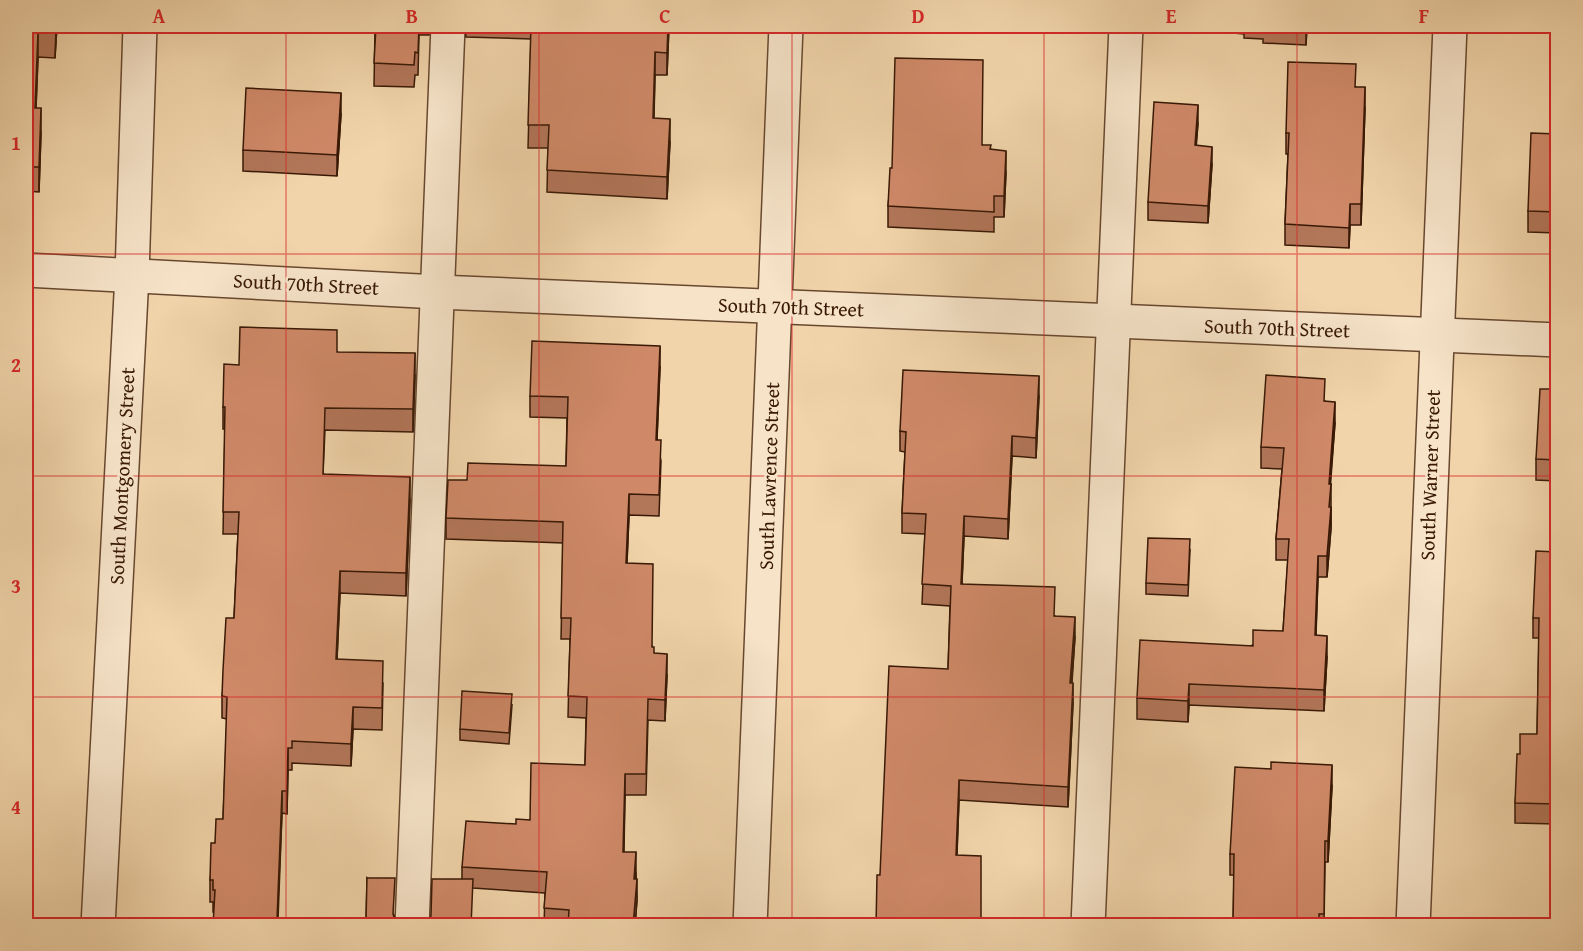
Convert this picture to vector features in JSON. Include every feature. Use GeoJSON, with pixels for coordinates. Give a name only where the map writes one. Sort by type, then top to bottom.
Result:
{"type":"FeatureCollection","features":[{"type":"Feature","properties":{"kind":"street","name":"South Montgomery Street"},"geometry":{"type":"LineString","coordinates":[[98,926],[132,274],[140,26]]}},
{"type":"Feature","properties":{"kind":"street"},"geometry":{"type":"LineString","coordinates":[[412,926],[448,26]]}},
{"type":"Feature","properties":{"kind":"street","name":"South Lawrence Street"},"geometry":{"type":"LineString","coordinates":[[750,926],[786,26]]}},
{"type":"Feature","properties":{"kind":"street"},"geometry":{"type":"LineString","coordinates":[[1088,926],[1126,26]]}},
{"type":"Feature","properties":{"kind":"street","name":"South Warner Street"},"geometry":{"type":"LineString","coordinates":[[1413,926],[1450,26]]}},
{"type":"Feature","properties":{"kind":"street","name":"South 70th Street"},"geometry":{"type":"LineString","coordinates":[[26,270],[438,292],[1557,340]]}},
{"type":"Feature","properties":{"kind":"building"},"geometry":{"type":"Polygon","coordinates":[[[26,26],[56,26],[55,33],[38,32],[35,108],[41,108],[39,167],[26,167],[26,26]]]}},
{"type":"Feature","properties":{"kind":"building"},"geometry":{"type":"Polygon","coordinates":[[[376,26],[419,26],[418,53],[415,52],[414,65],[374,63],[376,26]]]}},
{"type":"Feature","properties":{"kind":"building"},"geometry":{"type":"Polygon","coordinates":[[[531,26],[668,26],[667,53],[655,52],[653,118],[670,119],[667,177],[547,170],[549,125],[528,125],[531,26]]]}},
{"type":"Feature","properties":{"kind":"building"},"geometry":{"type":"Polygon","coordinates":[[[1555,26],[1557,26],[1557,72],[1553,72],[1555,26]]]}},
{"type":"Feature","properties":{"kind":"building"},"geometry":{"type":"Polygon","coordinates":[[[895,58],[983,60],[982,145],[991,145],[990,149],[1006,151],[1004,196],[994,196],[994,212],[888,206],[890,168],[892,168],[895,58]]]}},
{"type":"Feature","properties":{"kind":"building"},"geometry":{"type":"Polygon","coordinates":[[[1288,62],[1356,64],[1355,87],[1365,87],[1361,204],[1350,204],[1349,228],[1285,224],[1289,133],[1286,133],[1288,62]]]}},
{"type":"Feature","properties":{"kind":"building"},"geometry":{"type":"Polygon","coordinates":[[[246,88],[341,93],[337,155],[243,150],[246,88]]]}},
{"type":"Feature","properties":{"kind":"building"},"geometry":{"type":"Polygon","coordinates":[[[1154,102],[1198,105],[1195,145],[1212,147],[1208,206],[1148,202],[1154,102]]]}},
{"type":"Feature","properties":{"kind":"building"},"geometry":{"type":"Polygon","coordinates":[[[1531,133],[1557,134],[1557,212],[1528,211],[1531,133]]]}},
{"type":"Feature","properties":{"kind":"building"},"geometry":{"type":"Polygon","coordinates":[[[240,327],[337,330],[337,352],[415,353],[413,409],[325,408],[323,474],[410,477],[406,573],[340,571],[336,659],[383,661],[382,708],[353,707],[351,744],[292,741],[292,748],[288,748],[287,791],[282,791],[277,920],[303,921],[303,926],[213,926],[215,890],[213,890],[213,880],[210,880],[211,843],[215,843],[216,819],[223,819],[227,697],[222,696],[223,670],[226,618],[234,618],[239,512],[223,512],[224,364],[239,365],[240,327]]]}},
{"type":"Feature","properties":{"kind":"building"},"geometry":{"type":"Polygon","coordinates":[[[26,336],[33,337],[32,393],[26,393],[26,336]]]}},
{"type":"Feature","properties":{"kind":"building"},"geometry":{"type":"Polygon","coordinates":[[[532,341],[660,346],[656,440],[661,440],[659,495],[629,494],[626,563],[653,564],[652,647],[654,647],[654,653],[667,654],[665,700],[648,699],[646,774],[625,774],[623,852],[636,852],[634,879],[637,879],[633,926],[568,926],[569,910],[544,908],[547,872],[462,867],[466,821],[516,824],[516,819],[530,820],[531,763],[585,765],[587,697],[568,696],[571,618],[561,618],[563,522],[446,518],[448,480],[467,480],[468,463],[566,466],[568,397],[530,396],[532,341]]]}},
{"type":"Feature","properties":{"kind":"building"},"geometry":{"type":"Polygon","coordinates":[[[903,370],[1039,376],[1036,438],[1012,436],[1008,519],[964,516],[961,584],[1055,587],[1054,616],[1075,617],[1070,683],[1073,683],[1068,787],[959,780],[956,855],[981,856],[981,926],[876,926],[889,666],[948,669],[951,586],[922,584],[926,514],[902,513],[906,432],[900,431],[903,370]]]}},
{"type":"Feature","properties":{"kind":"building"},"geometry":{"type":"Polygon","coordinates":[[[1266,375],[1325,379],[1324,401],[1335,402],[1327,556],[1318,556],[1315,635],[1327,636],[1324,690],[1189,684],[1188,701],[1137,698],[1140,640],[1253,646],[1253,630],[1283,631],[1289,539],[1276,539],[1284,448],[1261,447],[1266,375]]]}},
{"type":"Feature","properties":{"kind":"building"},"geometry":{"type":"Polygon","coordinates":[[[1540,389],[1557,389],[1557,460],[1536,459],[1540,389]]]}},
{"type":"Feature","properties":{"kind":"building"},"geometry":{"type":"Polygon","coordinates":[[[1148,538],[1190,539],[1188,585],[1146,583],[1148,538]]]}},
{"type":"Feature","properties":{"kind":"building"},"geometry":{"type":"Polygon","coordinates":[[[1536,551],[1557,552],[1557,804],[1515,803],[1520,734],[1537,734],[1539,618],[1533,618],[1536,551]]]}},
{"type":"Feature","properties":{"kind":"building"},"geometry":{"type":"Polygon","coordinates":[[[462,691],[512,694],[509,733],[460,729],[462,691]]]}},
{"type":"Feature","properties":{"kind":"building"},"geometry":{"type":"Polygon","coordinates":[[[1271,762],[1332,765],[1328,841],[1325,841],[1324,914],[1319,914],[1319,926],[1233,926],[1234,854],[1230,854],[1235,767],[1271,769],[1271,762]]]}},
{"type":"Feature","properties":{"kind":"building"},"geometry":{"type":"Polygon","coordinates":[[[367,878],[395,878],[393,914],[397,926],[369,925],[369,919],[366,919],[367,878]]]}},
{"type":"Feature","properties":{"kind":"building"},"geometry":{"type":"Polygon","coordinates":[[[432,879],[473,879],[471,926],[426,926],[431,916],[432,879]]]}}]}
